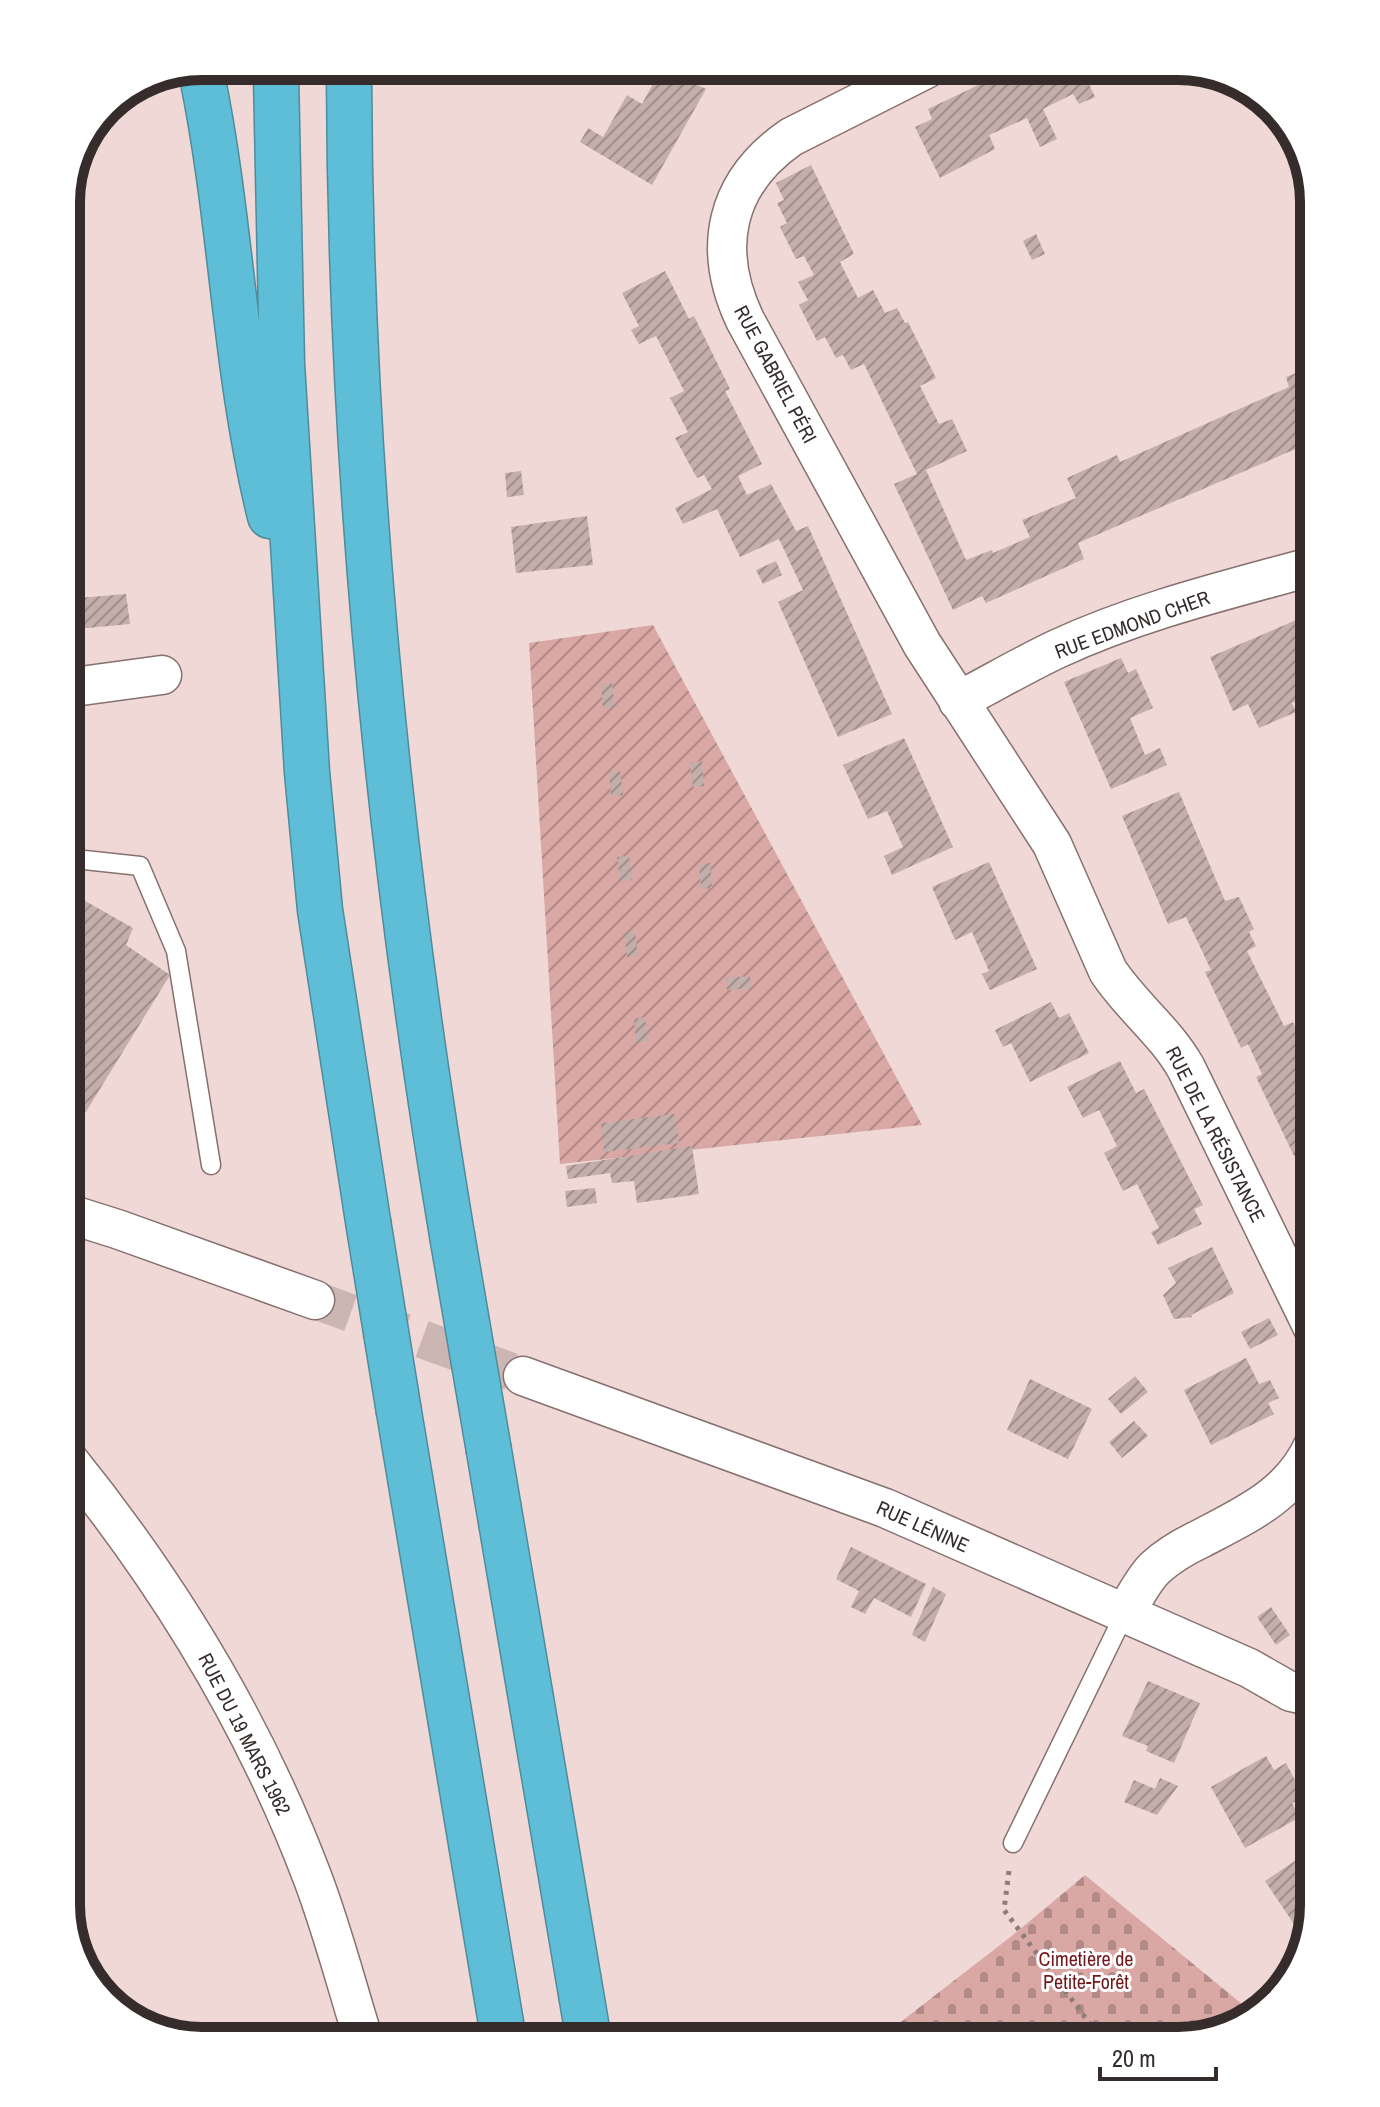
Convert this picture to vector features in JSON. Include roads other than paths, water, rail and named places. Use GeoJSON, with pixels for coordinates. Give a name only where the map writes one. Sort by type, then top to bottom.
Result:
{"type":"FeatureCollection","features":[{"type":"Feature","properties":{"kind":"highway"},"geometry":{"type":"LineString","coordinates":[[203,80],[216,148],[246,397],[265,497],[298,630]]}},
{"type":"Feature","properties":{"kind":"highway"},"geometry":{"type":"LineString","coordinates":[[276,80],[282,364],[298,630],[320,910],[399,1412],[502,2027]]}},
{"type":"Feature","properties":{"kind":"highway"},"geometry":{"type":"LineString","coordinates":[[349,80],[356,384],[374,632],[410,950],[452,1235],[587,2027]]}},
{"type":"Feature","properties":{"kind":"street","name":"RUE GABRIEL PÉRI"},"geometry":{"type":"LineString","coordinates":[[904,80],[791,137],[772,150],[738,196],[726,247],[730,284],[745,320],[922,644],[958,701]]}},
{"type":"Feature","properties":{"kind":"street","name":"RUE EDMOND CHER"},"geometry":{"type":"LineString","coordinates":[[958,701],[1056,650],[1116,626],[1181,603],[1300,570]]}},
{"type":"Feature","properties":{"kind":"street"},"geometry":{"type":"LineString","coordinates":[[80,686],[162,675]]}},
{"type":"Feature","properties":{"kind":"street","name":"RUE DE LA RÉSISTANCE"},"geometry":{"type":"LineString","coordinates":[[958,701],[1052,844],[1108,971],[1119,988],[1175,1048],[1300,1301]]}},
{"type":"Feature","properties":{"kind":"street"},"geometry":{"type":"LineString","coordinates":[[80,1217],[315,1300]]}},
{"type":"Feature","properties":{"kind":"street","name":"RUE LÉNINE"},"geometry":{"type":"LineString","coordinates":[[523,1376],[885,1508],[1249,1668],[1300,1699]]}},
{"type":"Feature","properties":{"kind":"street"},"geometry":{"type":"LineString","coordinates":[[1124,1615],[1157,1566],[1176,1551],[1260,1508],[1300,1470]]}},
{"type":"Feature","properties":{"kind":"street","name":"RUE DU 19 MARS 1962"},"geometry":{"type":"LineString","coordinates":[[80,1474],[160,1583],[239,1714],[276,1790],[313,1880],[360,2027]]}},
{"type":"Feature","properties":{"kind":"lane"},"geometry":{"type":"LineString","coordinates":[[80,860],[140,866],[176,951],[211,1165]]}},
{"type":"Feature","properties":{"kind":"lane"},"geometry":{"type":"LineString","coordinates":[[1013,1843],[1124,1615]]}},
{"type":"Feature","properties":{"kind":"tunnel"},"geometry":{"type":"LineString","coordinates":[[315,1300],[523,1376]]}},
{"type":"Feature","properties":{"kind":"park label","name":"Cimetière de Petite-Forêt"},"geometry":{"type":"Point","coordinates":[1086,1970]}}]}
